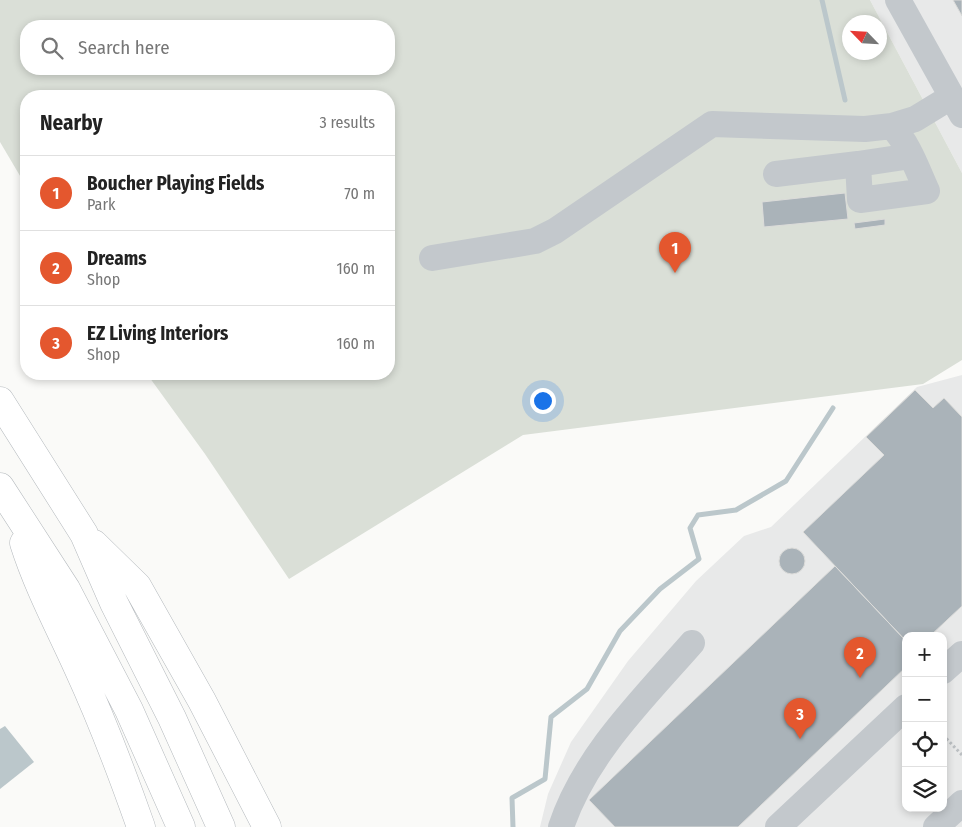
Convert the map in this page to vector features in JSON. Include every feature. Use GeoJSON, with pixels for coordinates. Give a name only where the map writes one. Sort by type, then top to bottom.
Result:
{"type":"FeatureCollection","features":[{"type":"Feature","properties":{"kind":"highway"},"geometry":{"type":"LineString","coordinates":[[0,401],[84,534],[114,603],[172,718],[221,827]]}},
{"type":"Feature","properties":{"kind":"highway"},"geometry":{"type":"LineString","coordinates":[[6,497],[36,578],[101,721],[142,827]]}},
{"type":"Feature","properties":{"kind":"highway"},"geometry":{"type":"LineString","coordinates":[[6,497],[66,589],[129,710],[181,827]]}},
{"type":"Feature","properties":{"kind":"highway"},"geometry":{"type":"LineString","coordinates":[[84,534],[137,586],[202,701],[267,827]]}},
{"type":"Feature","properties":{"kind":"street"},"geometry":{"type":"LineString","coordinates":[[432,258],[536,241],[712,124],[831,126],[865,129],[892,126],[957,106],[898,0]]}},
{"type":"Feature","properties":{"kind":"street"},"geometry":{"type":"LineString","coordinates":[[858,164],[860,200],[927,192],[903,138],[892,126]]}},
{"type":"Feature","properties":{"kind":"street"},"geometry":{"type":"LineString","coordinates":[[776,174],[911,156]]}},
{"type":"Feature","properties":{"kind":"street"},"geometry":{"type":"LineString","coordinates":[[561,827],[581,782],[615,731],[692,643]]}},
{"type":"Feature","properties":{"kind":"street"},"geometry":{"type":"LineString","coordinates":[[947,667],[962,654]]}},
{"type":"Feature","properties":{"kind":"street"},"geometry":{"type":"LineString","coordinates":[[778,827],[902,710]]}},
{"type":"Feature","properties":{"kind":"street"},"geometry":{"type":"LineString","coordinates":[[936,827],[962,803]]}},
{"type":"Feature","properties":{"kind":"path"},"geometry":{"type":"LineString","coordinates":[[947,739],[962,755]]}},
{"type":"Feature","properties":{"kind":"shaded area"},"geometry":{"type":"Polygon","coordinates":[[[0,0],[870,0],[878,15],[842,15],[842,60],[887,60],[887,32],[962,173],[962,360],[923,384],[523,435],[289,579],[205,454],[151,380],[395,380],[395,90],[20,90],[20,176],[0,142],[0,0]]]}},
{"type":"Feature","properties":{"kind":"shaded area"},"geometry":{"type":"Polygon","coordinates":[[[870,0],[962,0],[962,173],[887,32],[887,15],[878,15],[870,0]]]}},
{"type":"Feature","properties":{"kind":"shaded area"},"geometry":{"type":"Polygon","coordinates":[[[962,375],[962,827],[540,827],[548,794],[571,742],[628,661],[696,581],[744,536],[771,527],[917,387],[962,375]]]}},
{"type":"Feature","properties":{"kind":"shaded area"},"geometry":{"type":"Polygon","coordinates":[[[5,726],[34,762],[0,789],[0,729],[5,726]]]}},
{"type":"Feature","properties":{"kind":"building"},"geometry":{"type":"Polygon","coordinates":[[[953,0],[962,0],[962,16],[953,0]]]}},
{"type":"Feature","properties":{"kind":"building"},"geometry":{"type":"Polygon","coordinates":[[[845,193],[848,219],[764,227],[762,202],[845,193]]]}},
{"type":"Feature","properties":{"kind":"building"},"geometry":{"type":"Polygon","coordinates":[[[885,219],[885,225],[855,229],[854,223],[885,219]]]}},
{"type":"Feature","properties":{"kind":"building"},"geometry":{"type":"Polygon","coordinates":[[[915,390],[933,408],[944,398],[962,417],[962,606],[934,632],[902,632],[902,637],[803,532],[884,455],[866,437],[915,390]]]}},
{"type":"Feature","properties":{"kind":"building"},"geometry":{"type":"Polygon","coordinates":[[[792,548],[801,552],[805,561],[801,570],[792,574],[783,570],[779,561],[783,552],[792,548]]]}},
{"type":"Feature","properties":{"kind":"building"},"geometry":{"type":"Polygon","coordinates":[[[835,566],[902,637],[902,671],[738,827],[615,827],[589,800],[835,566]]]}},
{"type":"Feature","properties":{"kind":"waterway"},"geometry":{"type":"LineString","coordinates":[[822,0],[845,100]]}},
{"type":"Feature","properties":{"kind":"waterway"},"geometry":{"type":"LineString","coordinates":[[513,827],[512,798],[545,779],[551,717],[587,689],[620,631],[660,589],[699,559],[690,528],[698,515],[736,510],[786,481],[833,408]]}},
{"type":"Feature","properties":{"kind":"place","name":"Boucher Playing Fields"},"geometry":{"type":"Point","coordinates":[675,273]}},
{"type":"Feature","properties":{"kind":"place","name":"Dreams"},"geometry":{"type":"Point","coordinates":[860,678]}},
{"type":"Feature","properties":{"kind":"place","name":"EZ Living Interiors"},"geometry":{"type":"Point","coordinates":[800,739]}}]}
